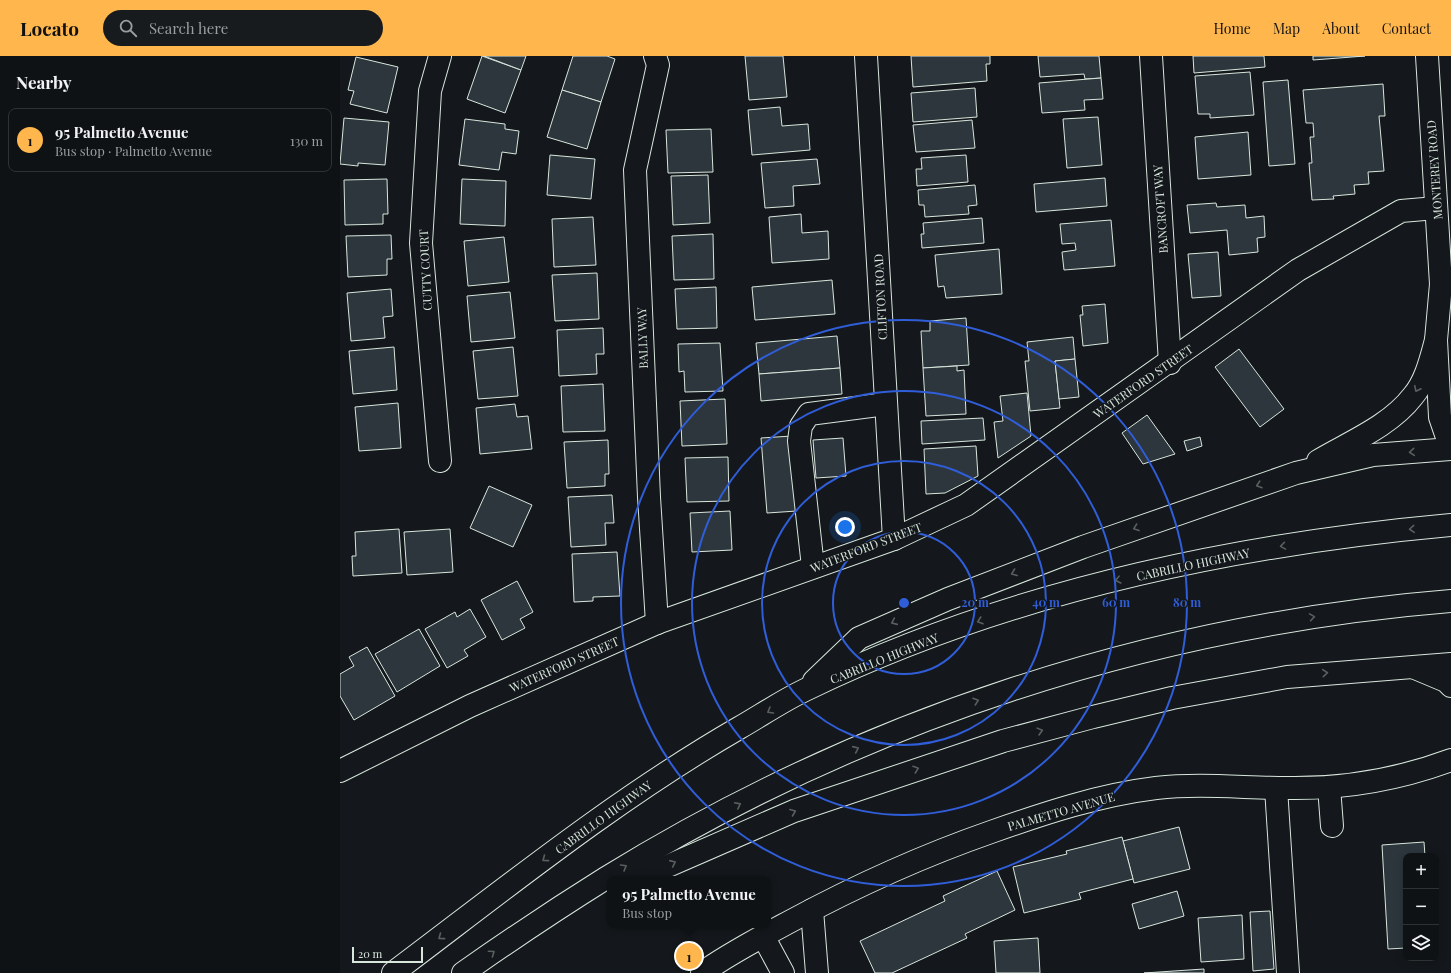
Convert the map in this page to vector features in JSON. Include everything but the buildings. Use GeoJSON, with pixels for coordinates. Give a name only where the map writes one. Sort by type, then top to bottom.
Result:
{"type":"FeatureCollection","features":[{"type":"Feature","properties":{"kind":"main road","name":"CUTTY COURT"},"geometry":{"type":"LineString","coordinates":[[440,56],[430,91],[421,243],[440,461]]}},
{"type":"Feature","properties":{"kind":"main road","name":"BALLY WAY"},"geometry":{"type":"LineString","coordinates":[[655,56],[658,65],[635,170],[649,497],[657,623]]}},
{"type":"Feature","properties":{"kind":"main road","name":"BANCROFT WAY"},"geometry":{"type":"LineString","coordinates":[[1151,56],[1170,362]]}},
{"type":"Feature","properties":{"kind":"main road","name":"MONTEREY ROAD"},"geometry":{"type":"LineString","coordinates":[[1427,56],[1441,284],[1436,340],[1440,417],[1451,449]]}},
{"type":"Feature","properties":{"kind":"main road","name":"CLIFTON ROAD"},"geometry":{"type":"LineString","coordinates":[[862,59],[894,539]]}},
{"type":"Feature","properties":{"kind":"main road","name":"WATERFORD STREET"},"geometry":{"type":"LineString","coordinates":[[340,771],[470,706],[657,623],[894,539],[966,506],[1305,266],[1401,211],[1436,208]]}},
{"type":"Feature","properties":{"kind":"main road","name":"MONTEREY ROAD"},"geometry":{"type":"LineString","coordinates":[[1441,284],[1451,313]]}},
{"type":"Feature","properties":{"kind":"main road"},"geometry":{"type":"LineString","coordinates":[[1296,473],[1389,420],[1414,396],[1429,365],[1436,340]]}},
{"type":"Feature","properties":{"kind":"main road"},"geometry":{"type":"LineString","coordinates":[[813,567],[799,441],[802,426],[809,414],[886,404]]}},
{"type":"Feature","properties":{"kind":"main road"},"geometry":{"type":"LineString","coordinates":[[803,691],[859,638],[899,619],[1083,547],[1296,473],[1373,455],[1451,449]]}},
{"type":"Feature","properties":{"kind":"main road","name":"CABRILLO HIGHWAY"},"geometry":{"type":"LineString","coordinates":[[393,973],[646,786],[687,758],[803,691],[911,645],[1007,612],[1103,584],[1174,567],[1252,551],[1352,536],[1451,526]]}},
{"type":"Feature","properties":{"kind":"main road"},"geometry":{"type":"LineString","coordinates":[[610,876],[742,803],[880,738],[974,701],[1073,669],[1215,635],[1273,623],[1372,608],[1451,601]]}},
{"type":"Feature","properties":{"kind":"main road"},"geometry":{"type":"LineString","coordinates":[[645,876],[794,811],[1010,739],[1100,715],[1246,684],[1287,677],[1410,666],[1451,664]]}},
{"type":"Feature","properties":{"kind":"main road"},"geometry":{"type":"LineString","coordinates":[[1410,666],[1430,673],[1451,686]]}},
{"type":"Feature","properties":{"kind":"main road","name":"PALMETTO AVENUE"},"geometry":{"type":"LineString","coordinates":[[702,973],[763,936],[899,867],[1028,819],[1079,803],[1117,794],[1157,788],[1197,786],[1329,788],[1422,770],[1451,760]]}},
{"type":"Feature","properties":{"kind":"main road"},"geometry":{"type":"LineString","coordinates":[[1276,788],[1288,973]]}},
{"type":"Feature","properties":{"kind":"main road"},"geometry":{"type":"LineString","coordinates":[[1329,788],[1332,826]]}},
{"type":"Feature","properties":{"kind":"main road"},"geometry":{"type":"LineString","coordinates":[[463,973],[521,933],[607,878]]}},
{"type":"Feature","properties":{"kind":"main road"},"geometry":{"type":"LineString","coordinates":[[521,933],[607,893]]}},
{"type":"Feature","properties":{"kind":"main road"},"geometry":{"type":"LineString","coordinates":[[812,910],[817,973]]}},
{"type":"Feature","properties":{"kind":"main road"},"geometry":{"type":"LineString","coordinates":[[763,936],[783,973]]}},
{"type":"Feature","properties":{"kind":"place","name":"95 Palmetto Avenue"},"geometry":{"type":"Point","coordinates":[689,956]}}]}
